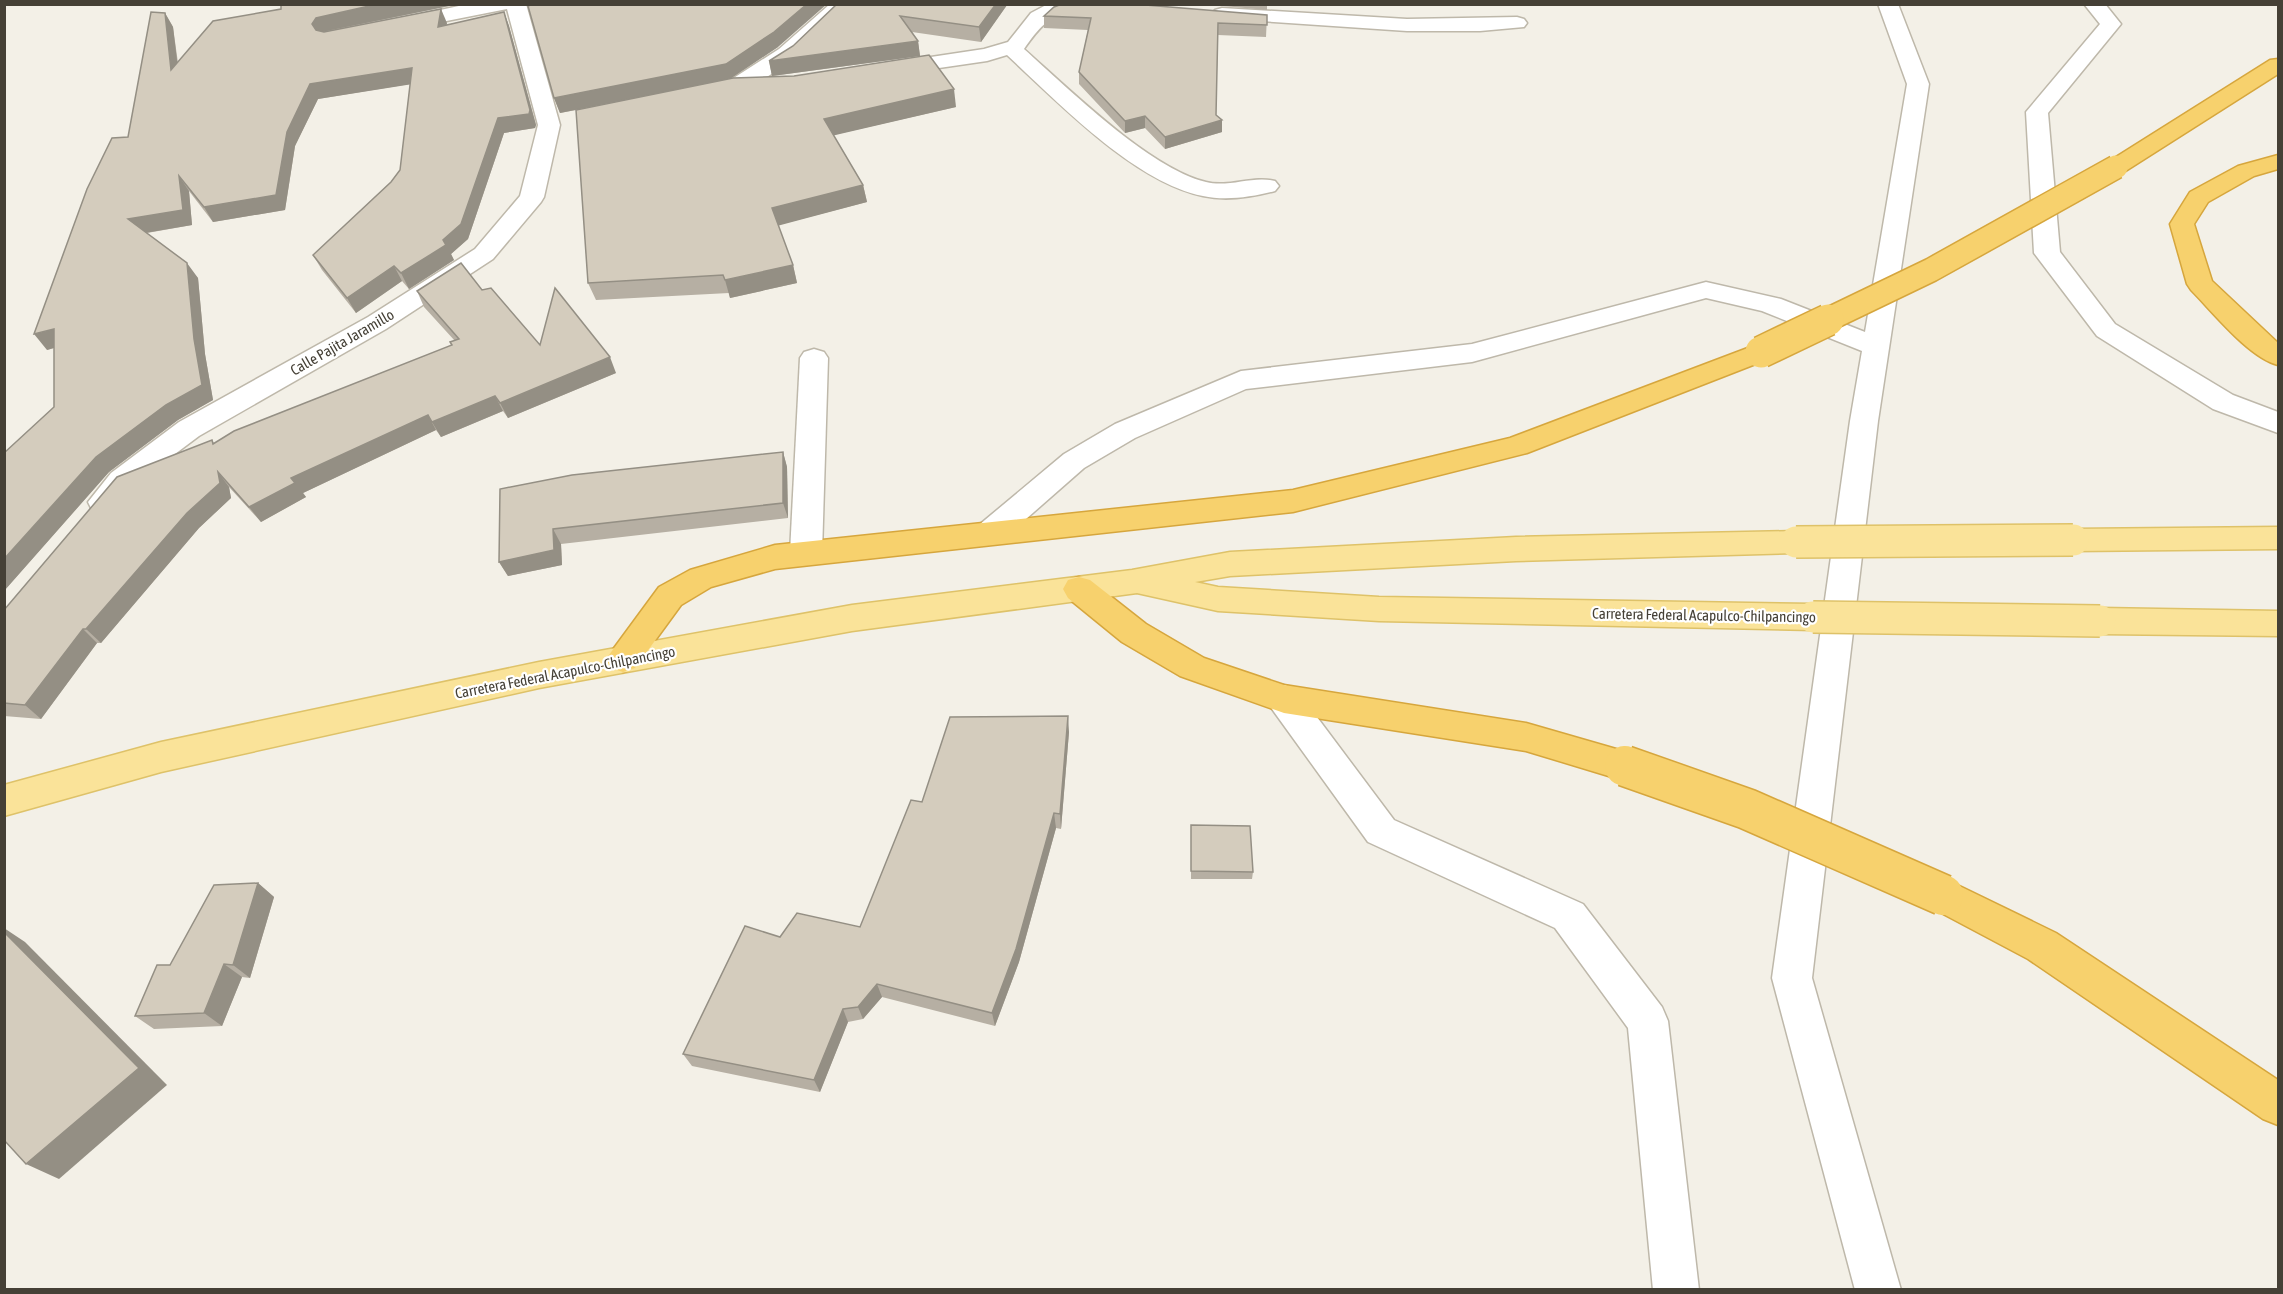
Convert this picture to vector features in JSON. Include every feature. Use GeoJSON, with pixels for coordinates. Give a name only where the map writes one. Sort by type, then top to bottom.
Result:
{"type":"FeatureCollection","features":[{"type":"Feature","properties":{"kind":"highway"},"geometry":{"type":"LineString","coordinates":[[623,659],[670,596],[701,578],[775,557],[1293,501],[1517,446],[1761,352],[1931,270],[2116,167],[2278,65]]}},
{"type":"Feature","properties":{"kind":"highway"},"geometry":{"type":"LineString","coordinates":[[2278,162],[2246,171],[2199,197],[2182,224],[2200,284],[2260,343],[2278,356]]}},
{"type":"Feature","properties":{"kind":"highway"},"geometry":{"type":"LineString","coordinates":[[1079,589],[1134,633],[1192,667],[1284,699],[1526,737],[1667,778],[1757,812],[1943,895],[2042,946],[2278,1104]]}},
{"type":"Feature","properties":{"kind":"main road","name":"Carretera Federal Acapulco-Chilpancingo"},"geometry":{"type":"LineString","coordinates":[[4,801],[161,757],[623,659],[852,618],[1132,582],[1242,563],[1516,549],[1796,542],[2278,537]]}},
{"type":"Feature","properties":{"kind":"main road","name":"Carretera Federal Acapulco-Chilpancingo"},"geometry":{"type":"LineString","coordinates":[[1132,582],[1218,599],[1379,609],[2278,624]]}},
{"type":"Feature","properties":{"kind":"street"},"geometry":{"type":"LineString","coordinates":[[376,29],[501,4]]}},
{"type":"Feature","properties":{"kind":"street","name":"Calle Pajita Jaramillo"},"geometry":{"type":"LineString","coordinates":[[85,523],[121,480],[189,429],[377,323],[484,254],[532,197],[561,122],[516,4]]}},
{"type":"Feature","properties":{"kind":"street"},"geometry":{"type":"LineString","coordinates":[[737,86],[787,54],[843,4]]}},
{"type":"Feature","properties":{"kind":"street"},"geometry":{"type":"LineString","coordinates":[[1878,1290],[1792,978],[1875,346],[1918,84],[1888,4]]}},
{"type":"Feature","properties":{"kind":"street"},"geometry":{"type":"LineString","coordinates":[[2094,4],[2111,24],[2037,112],[2047,253],[2106,330],[2223,402],[2278,423]]}},
{"type":"Feature","properties":{"kind":"street"},"geometry":{"type":"LineString","coordinates":[[1013,50],[1034,19],[1055,7],[1118,7]]}},
{"type":"Feature","properties":{"kind":"street"},"geometry":{"type":"LineString","coordinates":[[1198,13],[1360,24],[1464,27],[1517,23]]}},
{"type":"Feature","properties":{"kind":"street"},"geometry":{"type":"LineString","coordinates":[[873,72],[987,55],[1008,48],[1125,146],[1177,181],[1203,189],[1226,190],[1267,186]]}},
{"type":"Feature","properties":{"kind":"street"},"geometry":{"type":"LineString","coordinates":[[714,91],[737,86],[776,85]]}},
{"type":"Feature","properties":{"kind":"street"},"geometry":{"type":"LineString","coordinates":[[990,533],[1074,461],[1125,431],[1241,380],[1472,353],[1706,290],[1738,294],[1793,312],[1875,346]]}},
{"type":"Feature","properties":{"kind":"street"},"geometry":{"type":"LineString","coordinates":[[806,553],[814,358]]}},
{"type":"Feature","properties":{"kind":"street"},"geometry":{"type":"LineString","coordinates":[[1284,699],[1381,831],[1569,916],[1648,1021],[1676,1290]]}},
{"type":"Feature","properties":{"kind":"building"},"geometry":{"type":"Polygon","coordinates":[[[281,4],[378,4],[316,18],[312,24],[316,30],[324,32],[441,9],[438,27],[504,12],[530,110],[529,114],[498,118],[461,224],[443,240],[446,245],[401,273],[394,266],[347,298],[313,255],[391,182],[400,170],[412,68],[310,84],[287,132],[276,195],[204,207],[179,176],[183,210],[128,219],[187,263],[194,339],[202,385],[166,405],[96,457],[4,559],[4,453],[54,407],[54,329],[34,334],[87,189],[112,138],[128,137],[151,12],[165,13],[171,70],[213,21],[281,9],[281,4]]]}},
{"type":"Feature","properties":{"kind":"building"},"geometry":{"type":"Polygon","coordinates":[[[531,4],[807,4],[774,32],[726,64],[554,98],[528,6],[531,4]]]}},
{"type":"Feature","properties":{"kind":"building"},"geometry":{"type":"Polygon","coordinates":[[[837,4],[996,4],[979,27],[900,16],[918,41],[769,61],[793,46],[837,4]]]}},
{"type":"Feature","properties":{"kind":"building"},"geometry":{"type":"Polygon","coordinates":[[[1062,4],[1133,4],[1267,15],[1267,25],[1218,23],[1216,115],[1222,120],[1165,137],[1145,116],[1125,121],[1079,72],[1091,18],[1044,16],[1054,7],[1062,4]]]}},
{"type":"Feature","properties":{"kind":"building"},"geometry":{"type":"Polygon","coordinates":[[[929,55],[954,89],[824,119],[863,185],[772,208],[793,265],[725,280],[723,275],[588,283],[576,110],[733,78],[794,76],[929,55]]]}},
{"type":"Feature","properties":{"kind":"building"},"geometry":{"type":"Polygon","coordinates":[[[461,263],[482,290],[491,288],[540,345],[555,288],[610,357],[500,403],[495,396],[432,422],[428,415],[291,478],[295,483],[249,507],[218,472],[220,483],[187,513],[86,629],[83,629],[25,705],[4,703],[4,610],[117,477],[212,440],[213,444],[234,431],[452,345],[450,342],[459,339],[417,291],[461,263]]]}},
{"type":"Feature","properties":{"kind":"building"},"geometry":{"type":"Polygon","coordinates":[[[783,452],[783,503],[553,529],[554,550],[499,562],[500,489],[572,475],[783,452]]]}},
{"type":"Feature","properties":{"kind":"building"},"geometry":{"type":"Polygon","coordinates":[[[1068,716],[1060,814],[1054,813],[1016,949],[992,1013],[877,984],[858,1007],[843,1009],[814,1080],[683,1054],[745,926],[780,937],[797,913],[860,927],[911,800],[922,802],[950,717],[1068,716]]]}},
{"type":"Feature","properties":{"kind":"building"},"geometry":{"type":"Polygon","coordinates":[[[1191,825],[1250,826],[1253,872],[1191,871],[1191,825]]]}},
{"type":"Feature","properties":{"kind":"building"},"geometry":{"type":"Polygon","coordinates":[[[258,883],[233,965],[224,964],[204,1013],[135,1016],[157,965],[170,965],[214,885],[258,883]]]}},
{"type":"Feature","properties":{"kind":"building"},"geometry":{"type":"Polygon","coordinates":[[[4,932],[139,1068],[26,1164],[4,1140],[4,932]]]}}]}
